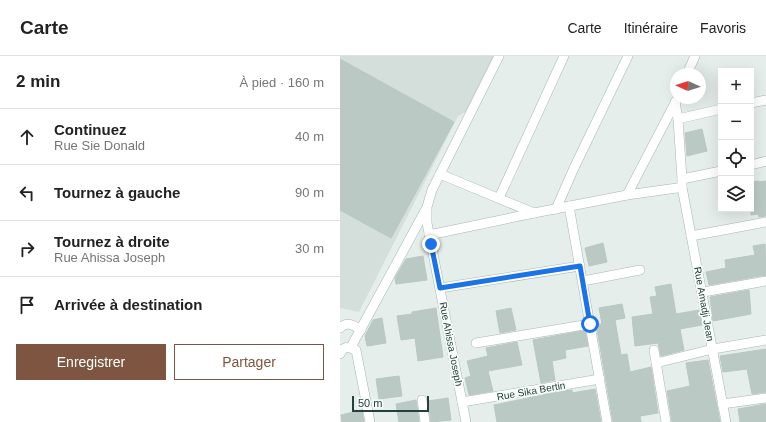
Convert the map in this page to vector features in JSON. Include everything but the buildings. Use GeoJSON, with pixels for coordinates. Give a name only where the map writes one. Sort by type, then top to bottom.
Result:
{"type":"FeatureCollection","features":[{"type":"Feature","properties":{"kind":"street"},"geometry":{"type":"LineString","coordinates":[[370,422],[354,348],[361,330],[427,207],[440,174],[499,56]]}},
{"type":"Feature","properties":{"kind":"street"},"geometry":{"type":"LineString","coordinates":[[498,198],[564,56]]}},
{"type":"Feature","properties":{"kind":"street"},"geometry":{"type":"LineString","coordinates":[[556,209],[628,56]]}},
{"type":"Feature","properties":{"kind":"street"},"geometry":{"type":"LineString","coordinates":[[690,68],[696,56]]}},
{"type":"Feature","properties":{"kind":"street"},"geometry":{"type":"LineString","coordinates":[[754,102],[766,100]]}},
{"type":"Feature","properties":{"kind":"street"},"geometry":{"type":"LineString","coordinates":[[627,195],[674,104]]}},
{"type":"Feature","properties":{"kind":"street","name":"Rue Amadji Jean"},"geometry":{"type":"LineString","coordinates":[[676,104],[682,183],[726,422]]}},
{"type":"Feature","properties":{"kind":"street"},"geometry":{"type":"LineString","coordinates":[[678,119],[718,110]]}},
{"type":"Feature","properties":{"kind":"street"},"geometry":{"type":"LineString","coordinates":[[754,164],[766,161]]}},
{"type":"Feature","properties":{"kind":"street"},"geometry":{"type":"LineString","coordinates":[[430,239],[534,213],[682,183],[718,172]]}},
{"type":"Feature","properties":{"kind":"street"},"geometry":{"type":"LineString","coordinates":[[440,174],[534,213]]}},
{"type":"Feature","properties":{"kind":"street"},"geometry":{"type":"LineString","coordinates":[[569,206],[607,422]]}},
{"type":"Feature","properties":{"kind":"street","name":"Rue Ahissa Joseph"},"geometry":{"type":"LineString","coordinates":[[427,207],[430,239],[466,422]]}},
{"type":"Feature","properties":{"kind":"street"},"geometry":{"type":"LineString","coordinates":[[691,236],[766,222]]}},
{"type":"Feature","properties":{"kind":"street"},"geometry":{"type":"LineString","coordinates":[[440,288],[580,266]]}},
{"type":"Feature","properties":{"kind":"street"},"geometry":{"type":"LineString","coordinates":[[583,281],[640,270]]}},
{"type":"Feature","properties":{"kind":"street"},"geometry":{"type":"LineString","coordinates":[[703,292],[766,281]]}},
{"type":"Feature","properties":{"kind":"street"},"geometry":{"type":"LineString","coordinates":[[340,328],[344,324],[349,324],[361,330]]}},
{"type":"Feature","properties":{"kind":"street"},"geometry":{"type":"LineString","coordinates":[[476,343],[590,324]]}},
{"type":"Feature","properties":{"kind":"street"},"geometry":{"type":"LineString","coordinates":[[656,363],[713,349],[766,340]]}},
{"type":"Feature","properties":{"kind":"street"},"geometry":{"type":"LineString","coordinates":[[340,354],[343,349],[354,348]]}},
{"type":"Feature","properties":{"kind":"street"},"geometry":{"type":"LineString","coordinates":[[654,350],[666,422]]}},
{"type":"Feature","properties":{"kind":"street","name":"Rue Sika Bertin"},"geometry":{"type":"LineString","coordinates":[[462,402],[600,379]]}},
{"type":"Feature","properties":{"kind":"street"},"geometry":{"type":"LineString","coordinates":[[722,404],[766,398]]}},
{"type":"Feature","properties":{"kind":"street"},"geometry":{"type":"LineString","coordinates":[[422,400],[425,422]]}},
{"type":"Feature","properties":{"kind":"shaded area"},"geometry":{"type":"Polygon","coordinates":[[[340,56],[496,56],[467,111],[458,116],[359,312],[340,308],[340,56]]]}},
{"type":"Feature","properties":{"kind":"route"},"geometry":{"type":"LineString","coordinates":[[431,244],[440,288],[580,266],[590,324]]}}]}
